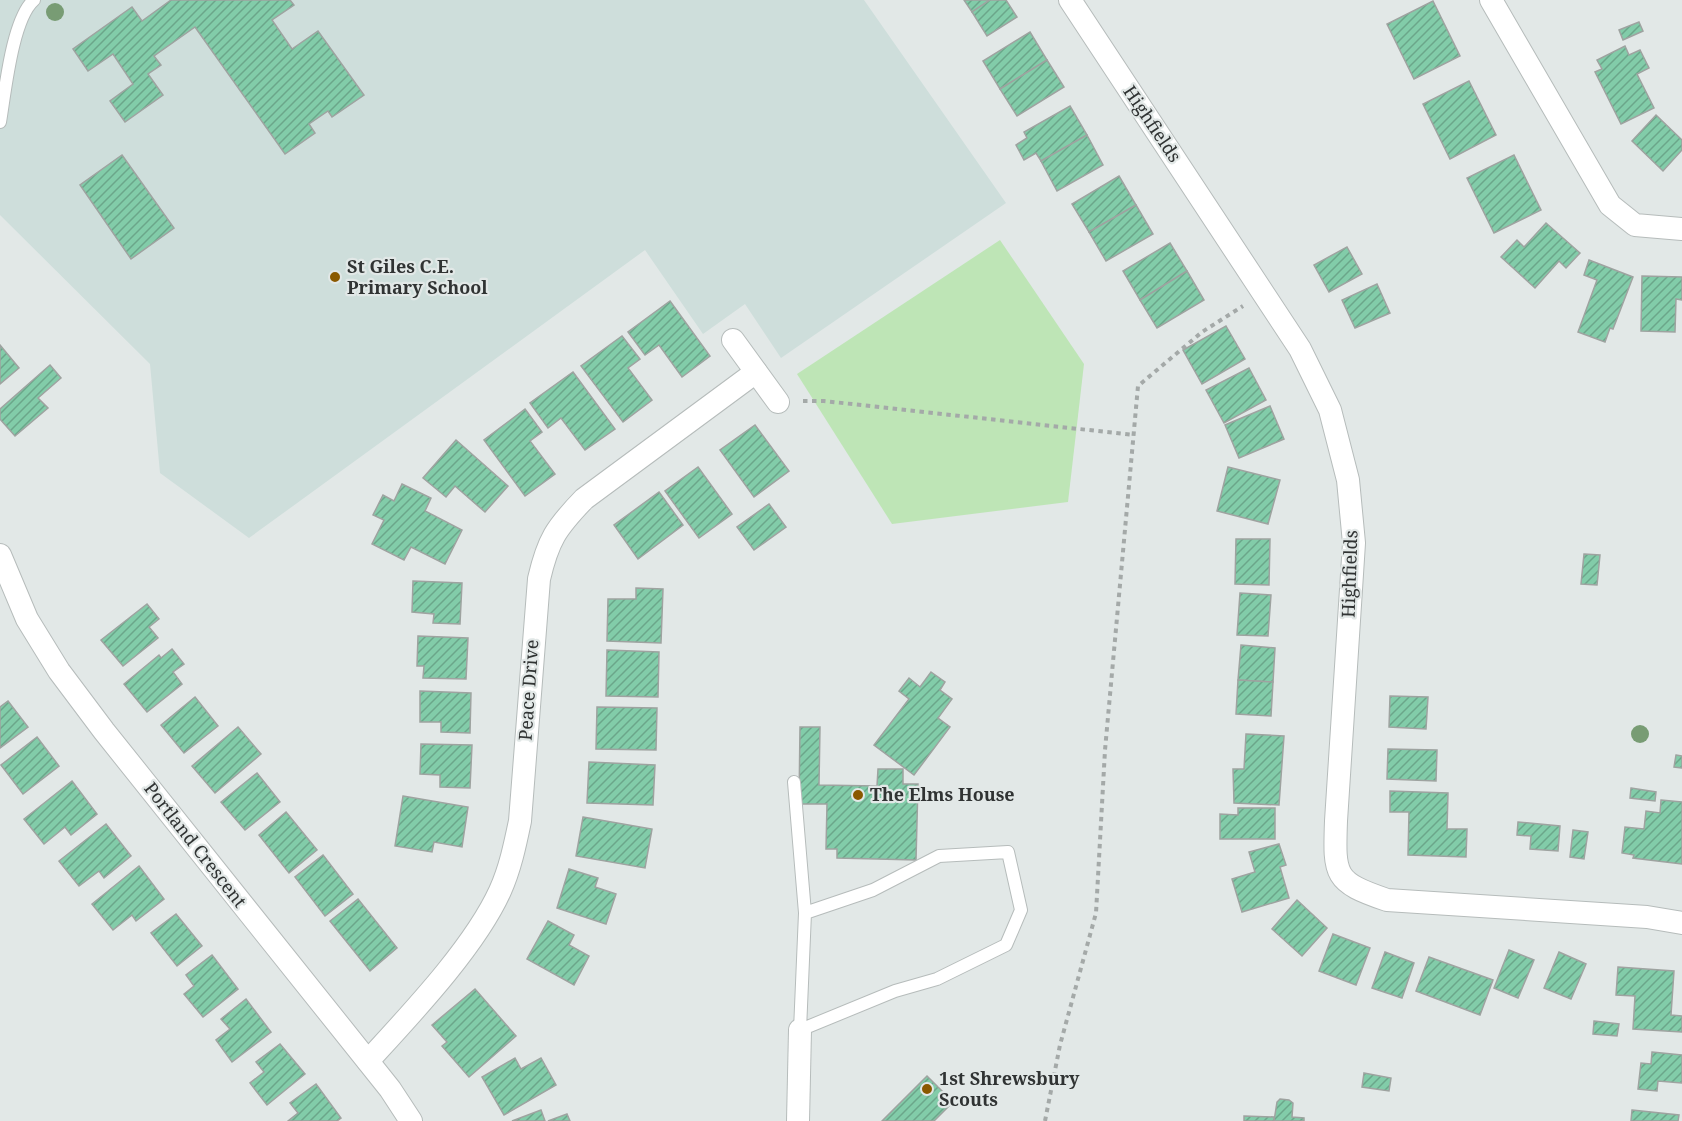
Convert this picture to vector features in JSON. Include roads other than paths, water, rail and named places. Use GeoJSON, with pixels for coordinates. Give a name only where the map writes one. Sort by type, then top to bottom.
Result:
{"type":"FeatureCollection","features":[{"type":"Feature","properties":{"kind":"street","name":"Highfields"},"geometry":{"type":"LineString","coordinates":[[1070,0],[1265,292],[1300,349],[1330,410],[1348,480],[1354,543],[1335,856],[1343,881],[1358,890],[1387,900],[1647,917],[1682,923]]}},
{"type":"Feature","properties":{"kind":"street"},"geometry":{"type":"LineString","coordinates":[[1491,0],[1610,205],[1635,225],[1682,229]]}},
{"type":"Feature","properties":{"kind":"street"},"geometry":{"type":"LineString","coordinates":[[733,340],[778,402]]}},
{"type":"Feature","properties":{"kind":"street","name":"Peace Drive"},"geometry":{"type":"LineString","coordinates":[[368,1061],[410,1015],[477,932],[500,892],[513,854],[520,821],[539,579],[546,548],[560,524],[584,499],[756,372]]}},
{"type":"Feature","properties":{"kind":"street","name":"Portland Crescent"},"geometry":{"type":"LineString","coordinates":[[0,555],[27,620],[59,671],[104,731],[368,1061],[411,1121]]}},
{"type":"Feature","properties":{"kind":"street"},"geometry":{"type":"LineString","coordinates":[[798,1121],[800,1030]]}},
{"type":"Feature","properties":{"kind":"lane"},"geometry":{"type":"LineString","coordinates":[[0,122],[19,28],[28,5],[33,0]]}},
{"type":"Feature","properties":{"kind":"lane"},"geometry":{"type":"LineString","coordinates":[[794,782],[805,913],[800,1030],[895,991],[937,979],[1006,945],[1021,910],[1008,852],[939,855],[873,890],[805,913]]}},
{"type":"Feature","properties":{"kind":"place","name":"St Giles C.E. Primary School"},"geometry":{"type":"Point","coordinates":[335,277]}},
{"type":"Feature","properties":{"kind":"place","name":"The Elms House"},"geometry":{"type":"Point","coordinates":[858,795]}},
{"type":"Feature","properties":{"kind":"place","name":"1st Shrewsbury Scouts"},"geometry":{"type":"Point","coordinates":[927,1089]}}]}
